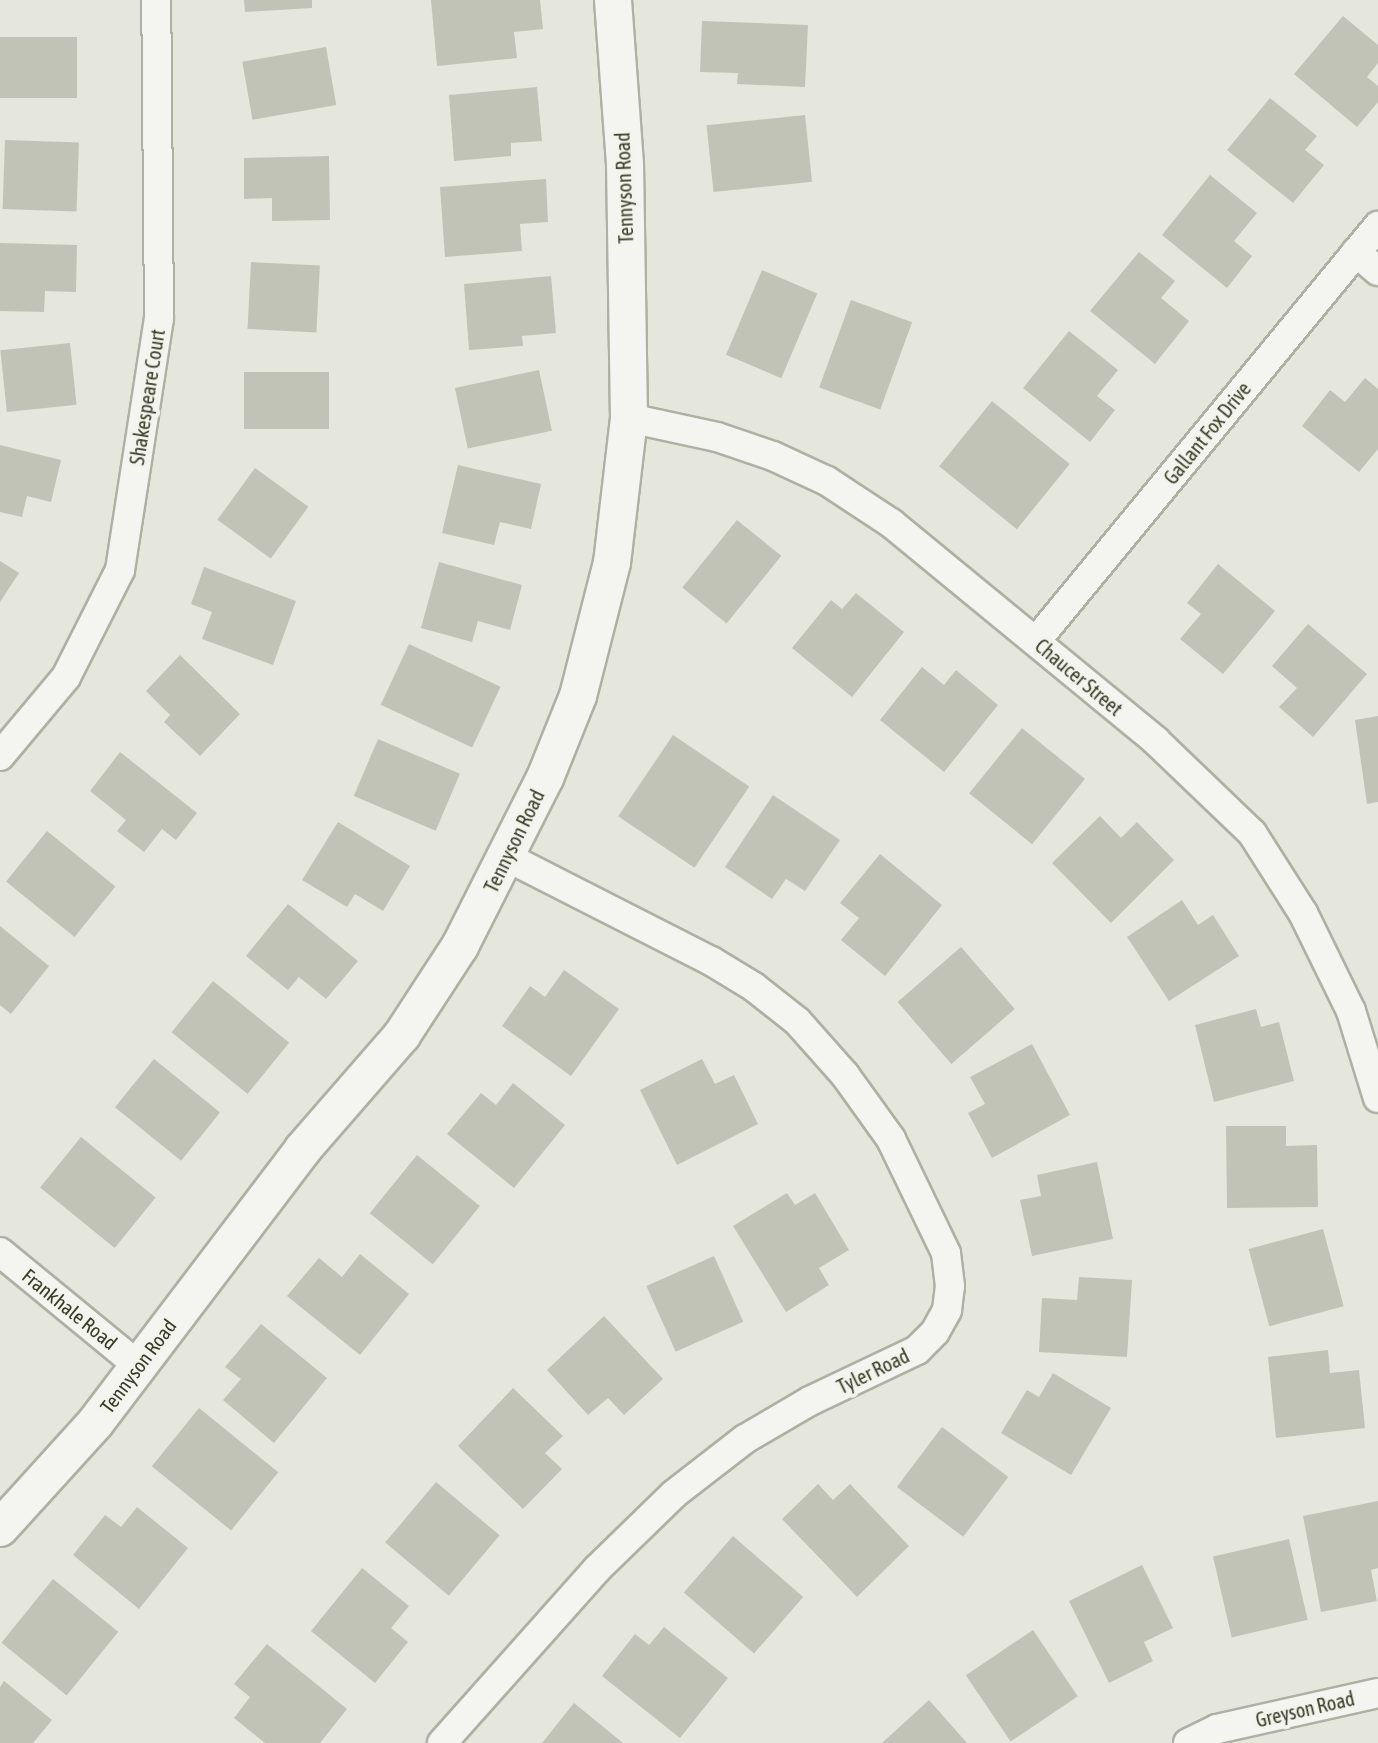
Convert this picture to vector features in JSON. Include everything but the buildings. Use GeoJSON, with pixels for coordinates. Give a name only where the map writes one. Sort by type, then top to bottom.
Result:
{"type":"FeatureCollection","features":[{"type":"Feature","properties":{"kind":"street","name":"Shakespeare Court"},"geometry":{"type":"LineString","coordinates":[[0,756],[66,677],[120,570],[159,319],[156,0]]}},
{"type":"Feature","properties":{"kind":"street","name":"Tennyson Road"},"geometry":{"type":"LineString","coordinates":[[0,1528],[96,1422],[275,1185],[402,1035],[460,946],[507,857],[545,778],[578,696],[612,563],[629,418],[625,164],[613,0]]}},
{"type":"Feature","properties":{"kind":"street","name":"Gallant Fox Drive"},"geometry":{"type":"LineString","coordinates":[[1036,641],[1378,226]]}},
{"type":"Feature","properties":{"kind":"street"},"geometry":{"type":"LineString","coordinates":[[1356,252],[1378,271]]}},
{"type":"Feature","properties":{"kind":"street","name":"Chaucer Street"},"geometry":{"type":"LineString","coordinates":[[629,418],[717,437],[773,456],[827,481],[891,523],[1156,741],[1252,833],[1303,913],[1351,1011],[1378,1098]]}},
{"type":"Feature","properties":{"kind":"street","name":"Tyler Road"},"geometry":{"type":"LineString","coordinates":[[442,1743],[597,1569],[674,1494],[745,1439],[810,1401],[917,1350],[935,1332],[947,1310],[950,1286],[946,1253],[891,1139],[845,1075],[797,1021],[754,987],[711,961],[507,857]]}},
{"type":"Feature","properties":{"kind":"street","name":"Frankhale Road"},"geometry":{"type":"LineString","coordinates":[[0,1252],[140,1367]]}},
{"type":"Feature","properties":{"kind":"street","name":"Greyson Road"},"geometry":{"type":"LineString","coordinates":[[1188,1743],[1217,1729],[1378,1693]]}}]}
